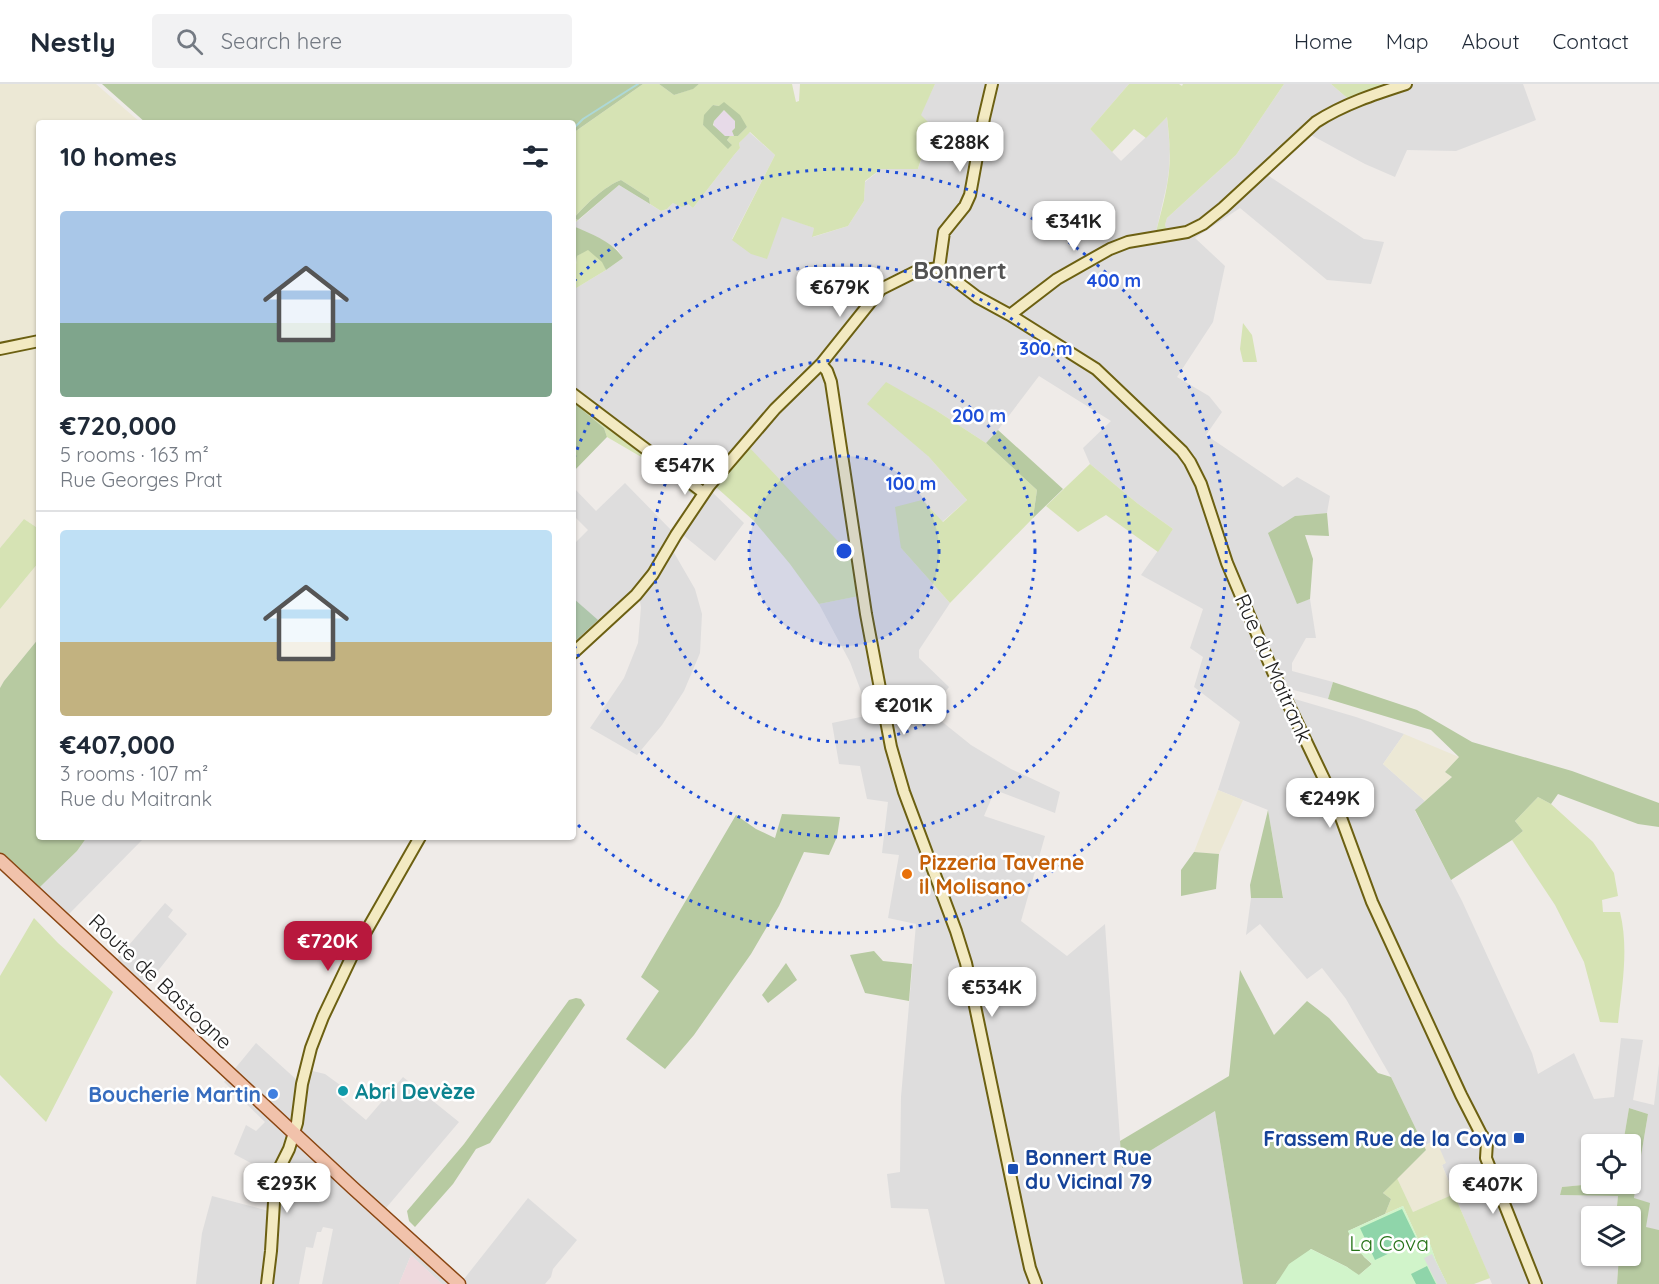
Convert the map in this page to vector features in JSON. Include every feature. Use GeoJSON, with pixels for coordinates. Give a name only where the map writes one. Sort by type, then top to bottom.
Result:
{"type":"FeatureCollection","features":[{"type":"Feature","properties":{"kind":"main road","name":"Route de Bastogne"},"geometry":{"type":"LineString","coordinates":[[0,860],[447,1284]]}},
{"type":"Feature","properties":{"kind":"main road","name":"Route de Bastogne"},"geometry":{"type":"LineString","coordinates":[[0,870],[81,942],[181,1038],[459,1284]]}},
{"type":"Feature","properties":{"kind":"street"},"geometry":{"type":"LineString","coordinates":[[576,650],[636,595],[653,574],[704,493],[775,410],[822,364],[881,289],[917,271],[939,268],[944,231],[965,206],[970,195],[992,84]]}},
{"type":"Feature","properties":{"kind":"street"},"geometry":{"type":"LineString","coordinates":[[1010,315],[1057,279],[1110,249],[1128,242],[1187,232],[1203,224],[1316,122],[1334,111],[1406,84]]}},
{"type":"Feature","properties":{"kind":"street","name":"Rue du Maitrank"},"geometry":{"type":"LineString","coordinates":[[939,268],[977,297],[1010,315],[1104,375],[1182,451],[1196,470],[1227,563],[1273,672],[1336,804],[1372,902],[1461,1095],[1486,1143],[1486,1158],[1536,1284]]}},
{"type":"Feature","properties":{"kind":"street"},"geometry":{"type":"LineString","coordinates":[[0,349],[36,342]]}},
{"type":"Feature","properties":{"kind":"street"},"geometry":{"type":"LineString","coordinates":[[822,364],[831,382],[866,614],[897,770],[966,963],[1025,1246],[1036,1284]]}},
{"type":"Feature","properties":{"kind":"street"},"geometry":{"type":"LineString","coordinates":[[576,396],[704,493]]}},
{"type":"Feature","properties":{"kind":"street"},"geometry":{"type":"LineString","coordinates":[[267,1284],[274,1186],[297,1123],[302,1084],[311,1048],[352,956],[418,840]]}},
{"type":"Feature","properties":{"kind":"shaded area"},"geometry":{"type":"Polygon","coordinates":[[[0,84],[96,84],[138,120],[36,120],[36,340],[0,346],[0,84]]]}},
{"type":"Feature","properties":{"kind":"shaded area"},"geometry":{"type":"Polygon","coordinates":[[[935,84],[1129,84],[1090,129],[1121,161],[1167,117],[1169,169],[1156,232],[1167,233],[1165,225],[1167,218],[1236,155],[1284,84],[1331,84],[1353,103],[1387,90],[1387,84],[1523,84],[1536,120],[1456,151],[1407,150],[1395,177],[1309,134],[1266,174],[1364,239],[1384,242],[1371,284],[1327,280],[1240,208],[1195,238],[1225,266],[1213,322],[1177,377],[1209,396],[1222,412],[1206,435],[1283,487],[1297,477],[1330,496],[1327,513],[1295,516],[1297,603],[1310,599],[1316,638],[1306,638],[1292,663],[1292,671],[1333,682],[1328,699],[1286,688],[1288,697],[1404,734],[1383,764],[1425,801],[1415,811],[1462,901],[1532,1053],[1538,1074],[1574,1053],[1594,1099],[1614,1097],[1621,1038],[1643,1040],[1633,1100],[1654,1105],[1659,1064],[1659,1230],[1646,1228],[1641,1216],[1641,1206],[1637,1206],[1634,1199],[1635,1194],[1641,1194],[1641,1156],[1648,1114],[1629,1108],[1625,1134],[1581,1134],[1581,1185],[1562,1187],[1560,1195],[1618,1196],[1617,1206],[1581,1206],[1581,1266],[1618,1266],[1617,1284],[1492,1284],[1442,1165],[1445,1163],[1435,1140],[1424,1146],[1391,1077],[1346,999],[1322,968],[1307,979],[1260,924],[1246,935],[1251,898],[1283,897],[1268,810],[1218,790],[1240,722],[1194,687],[1203,657],[1190,648],[1203,609],[1141,575],[1173,529],[1090,464],[1083,448],[1111,421],[1039,376],[986,443],[937,411],[928,456],[967,500],[942,522],[901,548],[950,603],[919,650],[919,658],[949,687],[930,712],[971,745],[1011,769],[1060,792],[1055,813],[995,790],[984,816],[1045,836],[1021,921],[1067,956],[1105,924],[1122,1168],[1215,1111],[1243,1284],[945,1284],[928,1209],[891,1208],[887,1174],[900,1172],[901,1097],[916,924],[888,918],[899,855],[882,853],[888,802],[867,799],[860,766],[839,764],[832,723],[870,715],[850,662],[819,604],[858,596],[749,448],[712,492],[744,523],[715,561],[683,535],[673,551],[695,589],[702,614],[700,653],[684,691],[662,725],[637,755],[590,728],[624,678],[638,643],[641,607],[639,596],[576,655],[576,640],[597,620],[576,601],[576,542],[588,530],[576,518],[576,490],[596,511],[625,483],[673,532],[700,489],[576,396],[576,288],[623,258],[617,249],[576,227],[576,222],[619,185],[661,211],[673,203],[688,204],[693,208],[740,148],[739,143],[749,132],[775,155],[732,239],[782,216],[814,228],[813,237],[848,226],[864,201],[865,182],[881,169],[918,169],[923,155],[933,147],[935,129],[920,115],[935,84]]]}},
{"type":"Feature","properties":{"kind":"shaded area"},"geometry":{"type":"Polygon","coordinates":[[[724,110],[735,121],[735,128],[732,131],[734,136],[725,136],[714,127],[714,121],[724,110]]]}},
{"type":"Feature","properties":{"kind":"shaded area"},"geometry":{"type":"Polygon","coordinates":[[[36,345],[36,527],[24,519],[0,548],[0,352],[36,345]]]}},
{"type":"Feature","properties":{"kind":"shaded area"},"geometry":{"type":"Polygon","coordinates":[[[36,566],[36,642],[0,688],[0,609],[36,566]]]}},
{"type":"Feature","properties":{"kind":"shaded area"},"geometry":{"type":"Polygon","coordinates":[[[1404,734],[1459,757],[1445,772],[1452,777],[1425,801],[1383,764],[1404,734]]]}},
{"type":"Feature","properties":{"kind":"shaded area"},"geometry":{"type":"Polygon","coordinates":[[[1218,790],[1243,800],[1219,854],[1194,852],[1218,790]]]}},
{"type":"Feature","properties":{"kind":"shaded area"},"geometry":{"type":"Polygon","coordinates":[[[85,840],[142,840],[69,914],[40,887],[77,851],[85,840]]]}},
{"type":"Feature","properties":{"kind":"shaded area"},"geometry":{"type":"Polygon","coordinates":[[[165,903],[173,910],[168,917],[187,934],[146,986],[117,959],[165,903]]]}},
{"type":"Feature","properties":{"kind":"shaded area"},"geometry":{"type":"Polygon","coordinates":[[[256,1043],[298,1081],[300,1068],[325,1074],[347,1090],[341,1099],[366,1120],[403,1077],[459,1122],[386,1208],[464,1279],[528,1198],[577,1240],[553,1269],[551,1277],[545,1284],[442,1284],[411,1255],[399,1284],[322,1284],[333,1229],[323,1227],[321,1232],[317,1232],[313,1248],[306,1247],[299,1284],[196,1284],[202,1233],[212,1196],[269,1211],[273,1175],[234,1154],[246,1125],[256,1131],[265,1122],[224,1082],[256,1043]]]}},
{"type":"Feature","properties":{"kind":"shaded area"},"geometry":{"type":"Polygon","coordinates":[[[1436,1140],[1446,1163],[1442,1165],[1454,1194],[1413,1212],[1397,1178],[1426,1150],[1424,1146],[1436,1140]]]}},
{"type":"Feature","properties":{"kind":"shaded area"},"geometry":{"type":"Polygon","coordinates":[[[1432,1254],[1447,1284],[1437,1284],[1424,1258],[1432,1254]]]}},
{"type":"Feature","properties":{"kind":"shaded area"},"geometry":{"type":"Polygon","coordinates":[[[411,1255],[442,1284],[399,1284],[411,1255]]]}},
{"type":"Feature","properties":{"kind":"green space"},"geometry":{"type":"Polygon","coordinates":[[[102,84],[643,84],[576,131],[576,120],[143,120],[102,84]]]}},
{"type":"Feature","properties":{"kind":"green space"},"geometry":{"type":"Polygon","coordinates":[[[643,84],[659,84],[674,95],[699,84],[792,84],[796,102],[799,101],[800,84],[935,84],[921,115],[935,129],[935,140],[923,155],[918,169],[881,169],[865,181],[864,201],[848,226],[812,237],[814,228],[782,217],[767,259],[751,254],[732,240],[775,155],[750,132],[739,143],[740,148],[693,208],[688,204],[682,207],[673,203],[661,211],[650,204],[649,198],[621,180],[589,202],[576,216],[576,131],[643,84]],[[713,105],[703,125],[732,145],[727,140],[730,136],[738,136],[747,127],[719,106],[713,105]]]}},
{"type":"Feature","properties":{"kind":"green space"},"geometry":{"type":"Polygon","coordinates":[[[659,84],[699,84],[693,89],[674,95],[659,84]]]}},
{"type":"Feature","properties":{"kind":"green space"},"geometry":{"type":"Polygon","coordinates":[[[1129,84],[1179,84],[1182,86],[1183,84],[1284,84],[1236,155],[1167,218],[1165,225],[1168,233],[1156,232],[1169,171],[1167,117],[1146,138],[1134,129],[1112,152],[1090,129],[1129,84]]]}},
{"type":"Feature","properties":{"kind":"green space"},"geometry":{"type":"Polygon","coordinates":[[[1331,84],[1387,84],[1387,90],[1353,103],[1331,84]]]}},
{"type":"Feature","properties":{"kind":"green space"},"geometry":{"type":"Polygon","coordinates":[[[724,102],[740,115],[747,127],[738,136],[734,136],[732,131],[735,128],[735,121],[724,110],[714,121],[713,125],[725,136],[730,136],[727,140],[732,145],[728,149],[703,125],[704,115],[713,105],[719,106],[724,102]]]}},
{"type":"Feature","properties":{"kind":"green space"},"geometry":{"type":"Polygon","coordinates":[[[621,180],[649,198],[650,204],[619,185],[578,220],[576,219],[584,207],[608,187],[621,180]]]}},
{"type":"Feature","properties":{"kind":"green space"},"geometry":{"type":"Polygon","coordinates":[[[576,227],[607,243],[623,258],[606,270],[602,262],[588,250],[577,256],[576,263],[576,227]]]}},
{"type":"Feature","properties":{"kind":"green space"},"geometry":{"type":"Polygon","coordinates":[[[588,249],[603,262],[606,270],[576,288],[577,256],[588,249]]]}},
{"type":"Feature","properties":{"kind":"green space"},"geometry":{"type":"Polygon","coordinates":[[[1243,323],[1252,335],[1257,362],[1243,362],[1240,349],[1243,323]]]}},
{"type":"Feature","properties":{"kind":"green space"},"geometry":{"type":"Polygon","coordinates":[[[886,382],[937,411],[986,443],[1037,490],[1033,518],[950,603],[901,548],[895,507],[922,500],[943,522],[967,500],[928,456],[867,404],[886,382]]]}},
{"type":"Feature","properties":{"kind":"green space"},"geometry":{"type":"Polygon","coordinates":[[[576,396],[700,489],[695,496],[643,458],[607,437],[604,428],[576,405],[576,396]]]}},
{"type":"Feature","properties":{"kind":"green space"},"geometry":{"type":"Polygon","coordinates":[[[576,405],[604,428],[607,437],[576,469],[576,405]]]}},
{"type":"Feature","properties":{"kind":"green space"},"geometry":{"type":"Polygon","coordinates":[[[998,430],[1063,489],[1033,518],[1037,490],[986,443],[998,430]]]}},
{"type":"Feature","properties":{"kind":"green space"},"geometry":{"type":"Polygon","coordinates":[[[749,447],[850,554],[859,596],[819,604],[790,564],[754,521],[716,487],[749,447]]]}},
{"type":"Feature","properties":{"kind":"green space"},"geometry":{"type":"Polygon","coordinates":[[[1090,464],[1173,529],[1158,552],[1106,515],[1078,532],[1046,506],[1090,464]]]}},
{"type":"Feature","properties":{"kind":"green space"},"geometry":{"type":"Polygon","coordinates":[[[1327,513],[1329,536],[1305,535],[1313,559],[1310,599],[1297,604],[1268,533],[1295,516],[1327,513]]]}},
{"type":"Feature","properties":{"kind":"green space"},"geometry":{"type":"Polygon","coordinates":[[[24,519],[36,527],[36,566],[0,609],[0,548],[24,519]]]}},
{"type":"Feature","properties":{"kind":"green space"},"geometry":{"type":"Polygon","coordinates":[[[576,601],[598,620],[576,640],[576,601]]]}},
{"type":"Feature","properties":{"kind":"green space"},"geometry":{"type":"Polygon","coordinates":[[[36,642],[36,840],[85,840],[77,851],[40,887],[0,853],[0,688],[36,642]]]}},
{"type":"Feature","properties":{"kind":"green space"},"geometry":{"type":"Polygon","coordinates":[[[1333,682],[1417,710],[1472,742],[1572,771],[1659,803],[1659,827],[1638,824],[1558,794],[1551,804],[1538,797],[1515,821],[1523,831],[1451,880],[1415,810],[1452,777],[1445,772],[1459,757],[1431,730],[1328,699],[1333,682]]]}},
{"type":"Feature","properties":{"kind":"green space"},"geometry":{"type":"Polygon","coordinates":[[[1538,797],[1551,804],[1593,842],[1614,873],[1618,896],[1602,900],[1603,912],[1620,912],[1623,926],[1624,968],[1618,1023],[1600,1022],[1584,962],[1555,905],[1512,840],[1523,831],[1515,821],[1538,797]]]}},
{"type":"Feature","properties":{"kind":"green space"},"geometry":{"type":"Polygon","coordinates":[[[1268,810],[1283,898],[1251,898],[1250,885],[1268,810]]]}},
{"type":"Feature","properties":{"kind":"green space"},"geometry":{"type":"Polygon","coordinates":[[[782,814],[840,817],[837,837],[829,855],[804,852],[779,906],[751,954],[694,1035],[665,1069],[626,1039],[659,991],[641,977],[736,815],[756,829],[775,838],[782,814]]]}},
{"type":"Feature","properties":{"kind":"green space"},"geometry":{"type":"Polygon","coordinates":[[[1194,852],[1219,854],[1216,889],[1181,896],[1181,870],[1194,852]]]}},
{"type":"Feature","properties":{"kind":"green space"},"geometry":{"type":"Polygon","coordinates":[[[34,918],[58,943],[113,992],[46,1122],[0,1075],[0,976],[34,918]]]}},
{"type":"Feature","properties":{"kind":"green space"},"geometry":{"type":"Polygon","coordinates":[[[874,951],[883,961],[912,964],[909,1001],[865,993],[850,955],[874,951]]]}},
{"type":"Feature","properties":{"kind":"green space"},"geometry":{"type":"Polygon","coordinates":[[[786,963],[797,980],[768,1003],[762,995],[786,963]]]}},
{"type":"Feature","properties":{"kind":"green space"},"geometry":{"type":"Polygon","coordinates":[[[1240,970],[1274,1035],[1307,1001],[1329,1018],[1378,1073],[1391,1077],[1426,1150],[1383,1193],[1391,1199],[1385,1214],[1348,1231],[1364,1257],[1372,1264],[1358,1276],[1347,1267],[1311,1249],[1276,1284],[1243,1284],[1215,1111],[1122,1168],[1120,1141],[1229,1076],[1240,970]]]}},
{"type":"Feature","properties":{"kind":"green space"},"geometry":{"type":"Polygon","coordinates":[[[581,999],[585,1005],[490,1143],[476,1149],[453,1184],[415,1227],[409,1221],[407,1211],[464,1144],[569,1000],[581,999]]]}},
{"type":"Feature","properties":{"kind":"green space"},"geometry":{"type":"Polygon","coordinates":[[[1629,1108],[1648,1114],[1641,1156],[1641,1134],[1625,1134],[1629,1108]]]}},
{"type":"Feature","properties":{"kind":"green space"},"geometry":{"type":"Polygon","coordinates":[[[1397,1178],[1413,1212],[1454,1194],[1490,1278],[1474,1284],[1447,1284],[1427,1236],[1418,1239],[1403,1206],[1385,1214],[1391,1199],[1383,1193],[1397,1178]]]}},
{"type":"Feature","properties":{"kind":"green space"},"geometry":{"type":"Polygon","coordinates":[[[1581,1185],[1581,1194],[1635,1194],[1634,1198],[1650,1203],[1646,1227],[1659,1230],[1659,1284],[1617,1284],[1618,1266],[1641,1266],[1641,1206],[1617,1206],[1618,1196],[1560,1195],[1562,1187],[1581,1185]]]}},
{"type":"Feature","properties":{"kind":"green space","name":"La Cova"},"geometry":{"type":"Polygon","coordinates":[[[1403,1206],[1418,1239],[1427,1235],[1447,1284],[1276,1284],[1289,1264],[1311,1249],[1359,1275],[1372,1264],[1355,1248],[1348,1231],[1403,1206]]]}},
{"type":"Feature","properties":{"kind":"green space"},"geometry":{"type":"Polygon","coordinates":[[[1402,1209],[1417,1240],[1375,1260],[1360,1228],[1402,1209]]]}},
{"type":"Feature","properties":{"kind":"green space"},"geometry":{"type":"Polygon","coordinates":[[[1427,1266],[1436,1284],[1416,1284],[1411,1274],[1427,1266]]]}},
{"type":"Feature","properties":{"kind":"waterway"},"geometry":{"type":"LineString","coordinates":[[576,126],[583,119],[638,84]]}},
{"type":"Feature","properties":{"kind":"place","name":"Pizzeria Taverne il Molisano"},"geometry":{"type":"Point","coordinates":[907,874]}},
{"type":"Feature","properties":{"kind":"place","name":"Abri Devèze"},"geometry":{"type":"Point","coordinates":[343,1091]}},
{"type":"Feature","properties":{"kind":"place","name":"Boucherie Martin"},"geometry":{"type":"Point","coordinates":[273,1094]}},
{"type":"Feature","properties":{"kind":"place","name":"Frassem Rue de la Cova"},"geometry":{"type":"Point","coordinates":[1519,1138]}},
{"type":"Feature","properties":{"kind":"place","name":"Bonnert Rue du Vicinal 79"},"geometry":{"type":"Point","coordinates":[1013,1169]}},
{"type":"Feature","properties":{"kind":"district","name":"Bonnert"},"geometry":{"type":"Point","coordinates":[960,270]}}]}
